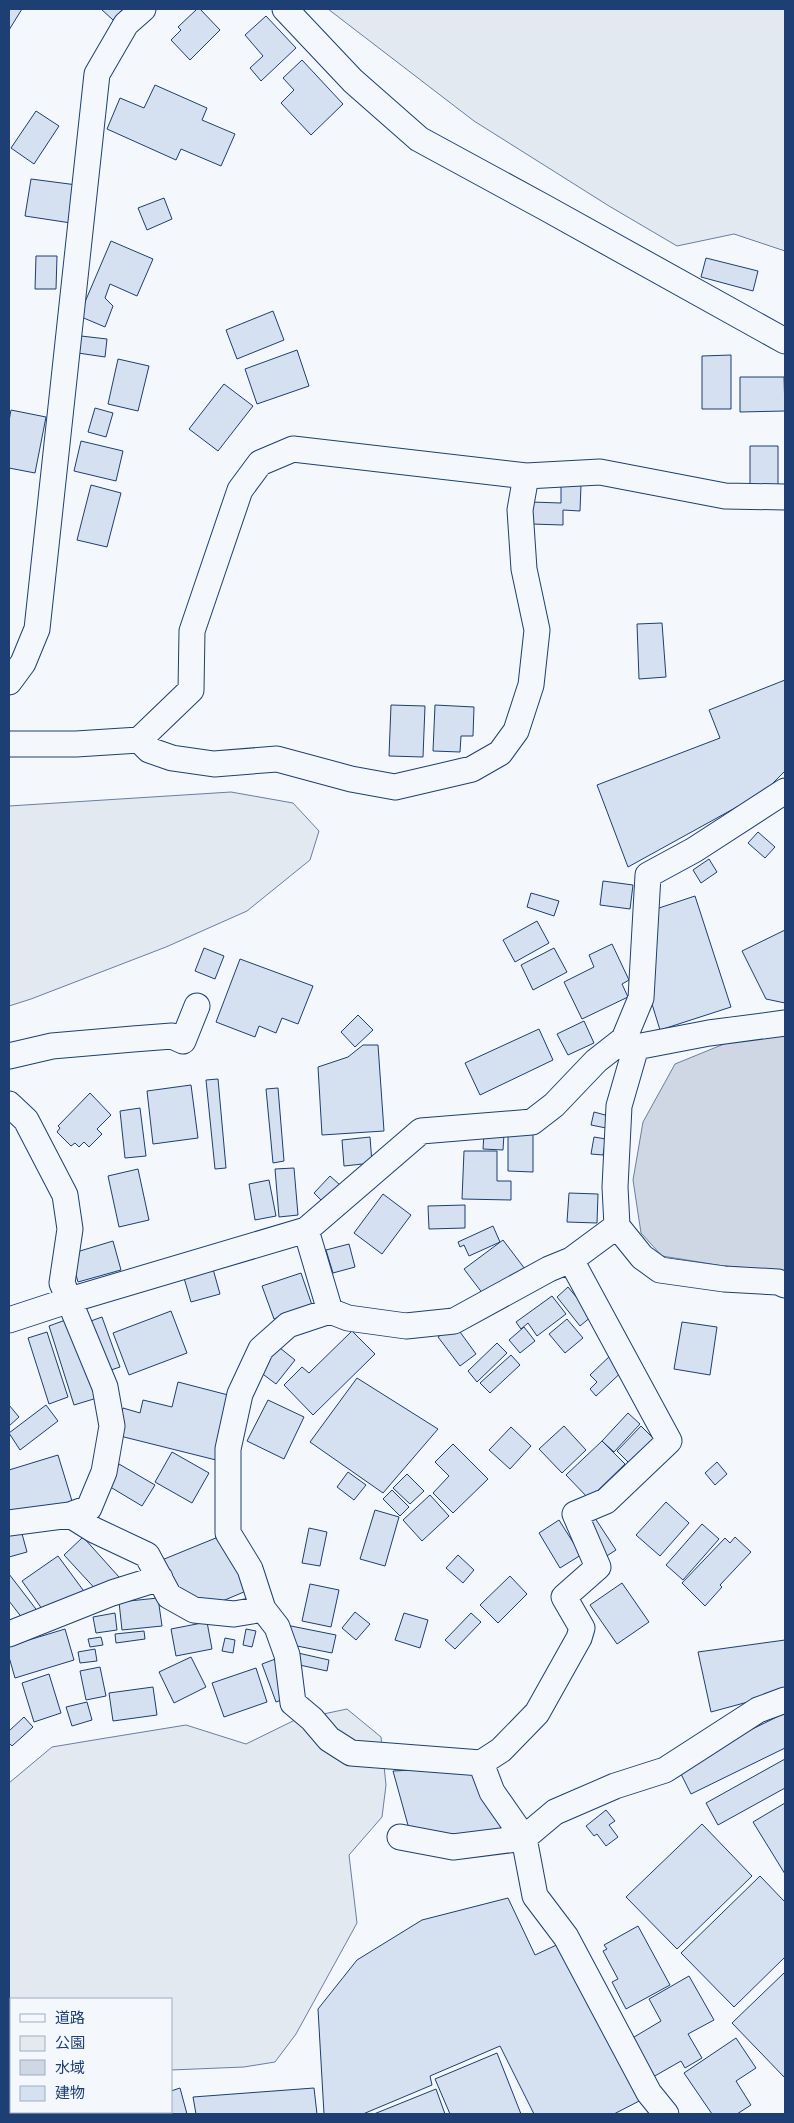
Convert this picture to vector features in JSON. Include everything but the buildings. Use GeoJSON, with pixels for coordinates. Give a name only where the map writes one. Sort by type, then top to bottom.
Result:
{"type":"FeatureCollection","features":[{"type":"Feature","properties":{"kind":"street"},"geometry":{"type":"LineString","coordinates":[[9,682],[23,663],[37,628],[97,74],[126,24],[144,9]]}},
{"type":"Feature","properties":{"kind":"street"},"geometry":{"type":"LineString","coordinates":[[286,9],[353,81],[419,139],[785,341]]}},
{"type":"Feature","properties":{"kind":"street"},"geometry":{"type":"LineString","coordinates":[[9,744],[76,744],[139,740],[191,690],[192,631],[240,490],[260,463],[294,449],[526,476],[600,472],[725,496],[785,497]]}},
{"type":"Feature","properties":{"kind":"street"},"geometry":{"type":"LineString","coordinates":[[139,740],[149,750],[172,758],[214,764],[277,759],[351,779],[395,787],[472,769],[500,753],[516,731],[531,685],[537,630],[523,559],[520,510],[526,476]]}},
{"type":"Feature","properties":{"kind":"street"},"geometry":{"type":"LineString","coordinates":[[785,791],[694,850],[648,875],[641,998],[630,1043],[620,1106],[615,1187],[617,1226],[642,1257],[660,1270],[724,1279],[778,1282],[785,1285]]}},
{"type":"Feature","properties":{"kind":"street"},"geometry":{"type":"LineString","coordinates":[[9,1056],[52,1046],[133,1039],[172,1036],[183,1041],[197,1006]]}},
{"type":"Feature","properties":{"kind":"street"},"geometry":{"type":"LineString","coordinates":[[9,1320],[306,1230],[421,1131],[532,1122],[554,1105],[596,1061],[630,1043],[785,1023]]}},
{"type":"Feature","properties":{"kind":"street"},"geometry":{"type":"LineString","coordinates":[[9,1104],[26,1120],[65,1194],[70,1229],[62,1284],[105,1387],[112,1426],[104,1472],[89,1508],[70,1516],[9,1524]]}},
{"type":"Feature","properties":{"kind":"street"},"geometry":{"type":"LineString","coordinates":[[571,1260],[669,1441],[606,1500],[574,1514],[598,1568],[564,1597],[582,1628],[537,1713],[501,1750],[481,1763],[351,1753],[329,1739],[312,1719],[293,1702],[286,1655],[277,1627],[263,1608],[250,1569],[228,1533],[228,1449],[240,1394],[261,1349],[288,1325],[330,1311],[348,1318],[406,1326],[454,1321],[549,1269],[571,1260],[617,1226]]}},
{"type":"Feature","properties":{"kind":"street"},"geometry":{"type":"LineString","coordinates":[[306,1230],[330,1311]]}},
{"type":"Feature","properties":{"kind":"street"},"geometry":{"type":"LineString","coordinates":[[70,1516],[94,1530],[147,1554],[169,1596],[194,1610],[234,1614],[263,1608]]}},
{"type":"Feature","properties":{"kind":"street"},"geometry":{"type":"LineString","coordinates":[[9,1634],[112,1593],[160,1578]]}},
{"type":"Feature","properties":{"kind":"street"},"geometry":{"type":"LineString","coordinates":[[400,1837],[453,1848],[524,1838],[555,1812],[615,1786],[665,1770],[758,1710],[785,1700]]}},
{"type":"Feature","properties":{"kind":"street"},"geometry":{"type":"LineString","coordinates":[[481,1763],[492,1792],[524,1838],[536,1896],[566,1938],[649,2093],[666,2114]]}},
{"type":"Feature","properties":{"kind":"green space"},"geometry":{"type":"Polygon","coordinates":[[[328,9],[785,9],[785,251],[734,234],[677,246],[609,206],[474,121],[328,9]]]}},
{"type":"Feature","properties":{"kind":"green space"},"geometry":{"type":"Polygon","coordinates":[[[231,792],[293,803],[319,831],[310,860],[247,911],[166,947],[9,1006],[9,806],[231,792]]]}},
{"type":"Feature","properties":{"kind":"green space"},"geometry":{"type":"Polygon","coordinates":[[[347,1709],[381,1737],[386,1785],[382,1817],[349,1855],[357,1923],[296,2034],[275,2062],[244,2067],[172,2070],[172,1998],[10,1998],[10,2113],[46,2113],[9,2114],[9,1783],[52,1747],[186,1725],[246,1744],[295,1720],[347,1709]]]}},
{"type":"Feature","properties":{"kind":"water"},"geometry":{"type":"Polygon","coordinates":[[[769,1034],[785,1034],[785,1271],[724,1266],[662,1256],[641,1233],[633,1180],[643,1122],[675,1064],[724,1044],[769,1034]]]}}]}
